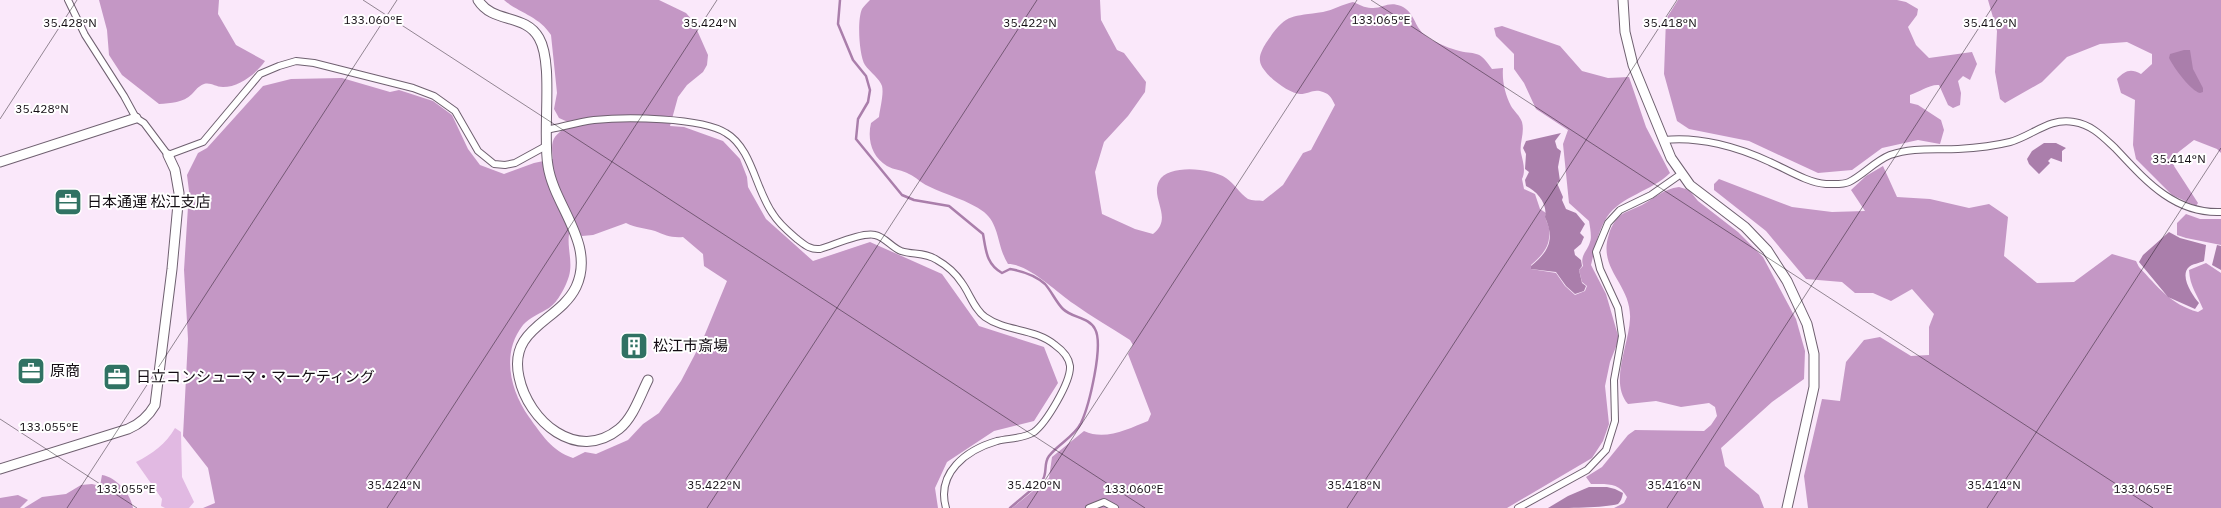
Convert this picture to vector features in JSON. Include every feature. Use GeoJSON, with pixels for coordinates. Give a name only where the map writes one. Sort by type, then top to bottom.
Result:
{"type":"FeatureCollection","features":[{"type":"Feature","properties":{"kind":"street"},"geometry":{"type":"LineString","coordinates":[[0,469],[128,430],[139,424],[149,415],[155,405],[172,269],[179,193],[175,170],[168,155],[151,131],[136,118],[85,35],[68,0]]}},
{"type":"Feature","properties":{"kind":"street"},"geometry":{"type":"LineString","coordinates":[[478,0],[484,8],[497,16],[526,23],[541,41],[546,71],[546,146],[550,177],[578,241],[581,269],[576,286],[565,304],[534,328],[524,342],[518,360],[522,387],[542,421],[550,429],[560,436],[588,441],[602,438],[620,429],[648,380]]}},
{"type":"Feature","properties":{"kind":"street"},"geometry":{"type":"LineString","coordinates":[[1622,0],[1629,52],[1664,140],[1681,174],[1690,185],[1745,227],[1767,250],[1787,281],[1807,324],[1814,354],[1814,388],[1787,508]]}},
{"type":"Feature","properties":{"kind":"street"},"geometry":{"type":"LineString","coordinates":[[168,155],[203,142],[260,74],[296,61],[314,63],[413,88],[434,96],[448,104],[455,112],[478,151],[494,164],[505,165],[515,163],[546,146]]}},
{"type":"Feature","properties":{"kind":"street"},"geometry":{"type":"LineString","coordinates":[[0,162],[136,118]]}},
{"type":"Feature","properties":{"kind":"street"},"geometry":{"type":"LineString","coordinates":[[546,130],[594,120],[645,119],[688,122],[725,131],[744,152],[773,214],[806,246],[814,250],[820,249],[874,234],[902,251],[927,254],[944,264],[957,277],[984,316],[991,321],[1038,334],[1055,344],[1065,354],[1070,366],[1067,381],[1049,413],[1033,432],[996,442],[967,457],[953,468],[944,484],[946,508]]}},
{"type":"Feature","properties":{"kind":"street"},"geometry":{"type":"LineString","coordinates":[[1664,140],[1683,138],[1751,153],[1801,176],[1824,184],[1848,183],[1889,155],[1922,149],[1958,149],[1993,146],[2013,142],[2042,126],[2071,121],[2083,124],[2100,133],[2160,193],[2178,205],[2201,211],[2221,212]]}},
{"type":"Feature","properties":{"kind":"street"},"geometry":{"type":"LineString","coordinates":[[1518,508],[1586,470],[1606,450],[1615,421],[1614,380],[1622,336],[1618,308],[1600,269],[1596,252],[1608,223],[1620,210],[1650,195],[1681,174]]}},
{"type":"Feature","properties":{"kind":"street"},"geometry":{"type":"LineString","coordinates":[[1088,508],[1104,502],[1116,508]]}},
{"type":"Feature","properties":{"kind":"shaded area"},"geometry":{"type":"Polygon","coordinates":[[[99,0],[219,0],[218,14],[236,45],[265,61],[252,75],[235,85],[223,87],[204,84],[185,99],[159,104],[122,75],[109,55],[107,30],[99,0]]]}},
{"type":"Feature","properties":{"kind":"shaded area"},"geometry":{"type":"Polygon","coordinates":[[[504,0],[659,0],[686,13],[693,21],[708,55],[707,65],[703,72],[687,85],[678,97],[670,126],[684,127],[723,141],[740,159],[747,177],[748,187],[766,219],[813,261],[870,242],[942,274],[979,326],[1044,347],[1058,383],[1034,421],[994,431],[947,462],[935,488],[938,508],[203,508],[215,503],[208,468],[183,436],[188,339],[184,270],[189,191],[187,175],[198,153],[207,148],[263,86],[291,79],[342,78],[390,92],[399,90],[433,101],[452,115],[468,149],[480,165],[504,174],[534,163],[553,159],[553,140],[558,133],[568,127],[568,122],[559,118],[554,109],[557,93],[551,35],[541,23],[504,0]],[[626,223],[593,235],[582,236],[576,232],[569,234],[570,271],[564,289],[549,308],[532,317],[523,325],[512,347],[510,359],[513,383],[522,406],[548,442],[559,451],[573,458],[585,452],[596,454],[628,440],[643,424],[659,413],[681,381],[703,339],[727,281],[704,266],[703,254],[683,237],[668,236],[626,223]]]}},
{"type":"Feature","properties":{"kind":"shaded area"},"geometry":{"type":"Polygon","coordinates":[[[870,0],[1100,0],[1101,20],[1117,50],[1124,53],[1146,82],[1145,92],[1128,116],[1104,142],[1095,172],[1102,214],[1135,229],[1153,234],[1162,222],[1157,195],[1159,181],[1171,172],[1190,169],[1210,172],[1226,178],[1248,199],[1263,201],[1283,185],[1303,153],[1311,150],[1335,105],[1329,95],[1320,91],[1300,94],[1289,91],[1265,71],[1260,61],[1261,54],[1266,43],[1284,21],[1296,16],[1327,11],[1353,2],[1369,8],[1392,4],[1401,6],[1409,12],[1421,32],[1432,40],[1452,49],[1480,55],[1492,69],[1503,68],[1507,97],[1523,126],[1521,150],[1524,166],[1522,179],[1524,189],[1535,194],[1540,209],[1546,213],[1549,228],[1547,245],[1531,265],[1531,269],[1556,273],[1565,286],[1575,295],[1585,291],[1587,286],[1582,282],[1579,270],[1583,266],[1583,256],[1590,242],[1591,235],[1589,221],[1569,203],[1563,144],[1568,130],[1536,109],[1524,83],[1514,69],[1514,54],[1496,36],[1494,28],[1502,26],[1560,46],[1582,71],[1608,78],[1629,77],[1646,127],[1670,173],[1655,185],[1628,199],[1613,210],[1604,222],[1595,246],[1591,265],[1606,294],[1619,339],[1610,362],[1605,386],[1609,424],[1603,441],[1592,458],[1507,508],[1012,508],[1049,478],[1052,457],[1084,431],[1100,435],[1116,433],[1148,421],[1151,414],[1128,354],[1133,345],[1130,340],[1081,309],[1033,273],[1016,265],[1008,264],[993,223],[984,212],[971,204],[925,185],[907,173],[887,166],[874,153],[870,142],[870,129],[871,123],[879,117],[882,86],[865,65],[861,54],[859,37],[860,14],[870,0]]]}},
{"type":"Feature","properties":{"kind":"shaded area"},"geometry":{"type":"Polygon","coordinates":[[[1678,0],[1897,0],[1906,2],[1918,9],[1917,15],[1908,27],[1916,45],[1929,58],[1972,52],[1977,64],[1970,80],[1963,76],[1958,81],[1961,93],[1960,105],[1953,108],[1948,105],[1939,85],[1928,87],[1910,95],[1910,103],[1918,105],[1941,120],[1944,130],[1940,144],[1918,140],[1882,148],[1852,170],[1818,173],[1749,141],[1689,129],[1677,121],[1664,74],[1666,19],[1678,0]]]}},
{"type":"Feature","properties":{"kind":"shaded area"},"geometry":{"type":"Polygon","coordinates":[[[1988,0],[2221,0],[2221,153],[2217,149],[2194,140],[2176,154],[2174,166],[2198,203],[2196,206],[2172,195],[2136,159],[2133,145],[2135,100],[2121,93],[2117,79],[2128,71],[2141,74],[2152,64],[2152,54],[2127,42],[2100,44],[2067,57],[2042,82],[2005,103],[2000,99],[1995,72],[1997,31],[1988,0]]]}},
{"type":"Feature","properties":{"kind":"shaded area"},"geometry":{"type":"Polygon","coordinates":[[[2190,50],[2193,69],[2203,88],[2203,92],[2196,91],[2188,84],[2169,58],[2170,54],[2190,50]]]}},
{"type":"Feature","properties":{"kind":"shaded area"},"geometry":{"type":"Polygon","coordinates":[[[1561,133],[1555,141],[1557,148],[1561,151],[1558,167],[1560,181],[1557,183],[1566,209],[1576,213],[1585,224],[1580,233],[1584,237],[1581,244],[1574,250],[1575,255],[1581,260],[1582,266],[1579,270],[1582,283],[1586,286],[1584,291],[1575,294],[1566,286],[1556,272],[1531,269],[1531,266],[1546,250],[1549,244],[1550,232],[1545,217],[1545,207],[1541,198],[1526,186],[1525,180],[1529,172],[1525,169],[1526,154],[1523,148],[1526,141],[1561,133]]]}},
{"type":"Feature","properties":{"kind":"shaded area"},"geometry":{"type":"Polygon","coordinates":[[[2044,143],[2056,143],[2066,148],[2062,151],[2062,162],[2051,158],[2048,161],[2050,163],[2039,174],[2029,164],[2027,159],[2032,151],[2044,143]]]}},
{"type":"Feature","properties":{"kind":"shaded area"},"geometry":{"type":"Polygon","coordinates":[[[1883,166],[1897,197],[1930,199],[1969,208],[1989,204],[2008,217],[2004,256],[2037,283],[2074,282],[2112,254],[2136,261],[2139,267],[2172,300],[2198,312],[2203,309],[2192,286],[2189,270],[2206,263],[2221,273],[2221,508],[1808,508],[1804,476],[1822,399],[1840,401],[1846,362],[1864,340],[1880,337],[1911,356],[1929,355],[1929,327],[1934,314],[1912,289],[1891,301],[1873,293],[1855,293],[1842,282],[1806,279],[1766,231],[1714,190],[1714,184],[1719,179],[1792,207],[1832,212],[1865,211],[1851,190],[1866,176],[1883,166]]]}},
{"type":"Feature","properties":{"kind":"shaded area"},"geometry":{"type":"Polygon","coordinates":[[[1679,187],[1689,190],[1698,201],[1738,232],[1763,257],[1796,319],[1805,351],[1804,379],[1772,402],[1721,448],[1725,466],[1759,495],[1764,508],[1614,508],[1624,503],[1627,497],[1624,492],[1612,485],[1591,484],[1586,477],[1602,467],[1628,435],[1635,430],[1704,431],[1717,416],[1715,407],[1709,403],[1681,407],[1656,401],[1628,404],[1620,385],[1620,374],[1630,319],[1626,296],[1608,258],[1609,234],[1611,228],[1621,215],[1664,192],[1679,187]]]}},
{"type":"Feature","properties":{"kind":"shaded area"},"geometry":{"type":"Polygon","coordinates":[[[2186,214],[2200,219],[2221,219],[2221,245],[2177,235],[2177,223],[2186,214]]]}},
{"type":"Feature","properties":{"kind":"shaded area"},"geometry":{"type":"Polygon","coordinates":[[[2169,232],[2180,238],[2206,245],[2204,261],[2192,265],[2186,271],[2188,286],[2199,303],[2195,309],[2168,297],[2139,262],[2143,255],[2169,232]]]}},
{"type":"Feature","properties":{"kind":"shaded area"},"geometry":{"type":"Polygon","coordinates":[[[2217,245],[2221,246],[2221,270],[2212,265],[2217,245]]]}},
{"type":"Feature","properties":{"kind":"shaded area"},"geometry":{"type":"Polygon","coordinates":[[[175,428],[181,432],[182,477],[194,502],[189,508],[165,508],[161,506],[162,499],[136,462],[158,448],[175,428]]]}},
{"type":"Feature","properties":{"kind":"shaded area"},"geometry":{"type":"Polygon","coordinates":[[[102,475],[112,479],[122,487],[129,497],[133,508],[24,508],[42,497],[66,494],[81,485],[92,484],[100,486],[102,475]]]}},
{"type":"Feature","properties":{"kind":"shaded area"},"geometry":{"type":"Polygon","coordinates":[[[1589,487],[1615,489],[1623,493],[1622,498],[1618,504],[1612,505],[1548,508],[1568,496],[1589,487]]]}},
{"type":"Feature","properties":{"kind":"shaded area"},"geometry":{"type":"Polygon","coordinates":[[[18,495],[28,500],[20,508],[0,508],[0,498],[18,495]]]}},
{"type":"Feature","properties":{"kind":"waterway"},"geometry":{"type":"LineString","coordinates":[[840,0],[838,24],[853,60],[866,76],[870,90],[868,102],[858,119],[856,139],[902,195],[914,200],[949,206],[983,234],[986,251],[990,261],[997,269],[1002,273],[1010,269],[1029,274],[1045,284],[1063,309],[1089,322],[1095,329],[1098,348],[1097,361],[1088,403],[1081,423],[1049,456],[1042,481],[1010,508]]}},
{"type":"Feature","properties":{"kind":"place","name":"日本通運 松江支店"},"geometry":{"type":"Point","coordinates":[68,202]}},
{"type":"Feature","properties":{"kind":"place","name":"松江市斎場"},"geometry":{"type":"Point","coordinates":[634,346]}},
{"type":"Feature","properties":{"kind":"place","name":"原商"},"geometry":{"type":"Point","coordinates":[31,371]}},
{"type":"Feature","properties":{"kind":"place","name":"日立コンシューマ・マーケティング"},"geometry":{"type":"Point","coordinates":[117,377]}}]}
